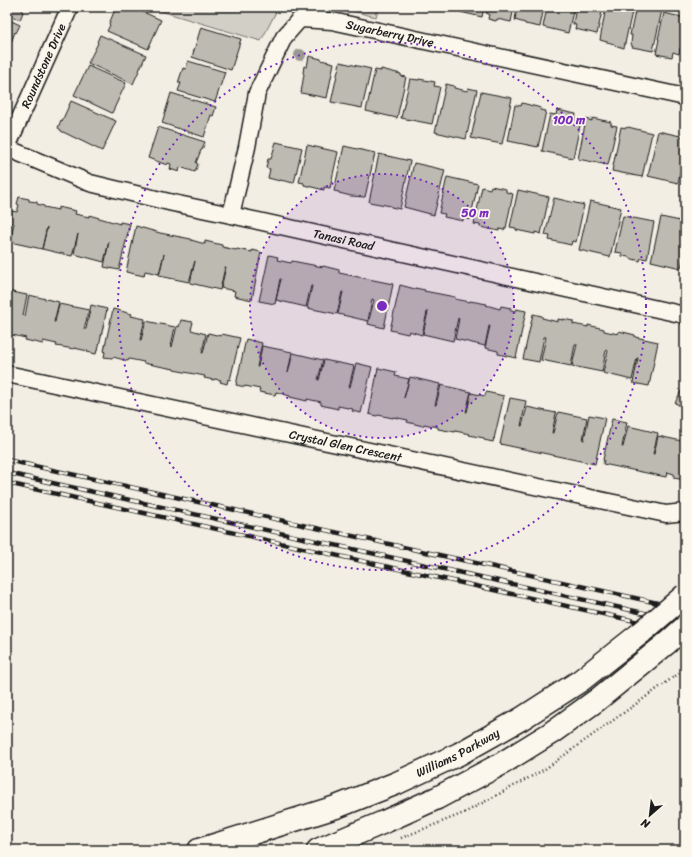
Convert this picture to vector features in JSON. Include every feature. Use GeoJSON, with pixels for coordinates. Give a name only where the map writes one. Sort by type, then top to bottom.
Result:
{"type":"FeatureCollection","features":[{"type":"Feature","properties":{"kind":"main road","name":"Williams Parkway"},"geometry":{"type":"LineString","coordinates":[[199,850],[336,808],[397,783],[459,754],[521,719],[580,681],[642,632],[685,595]]}},
{"type":"Feature","properties":{"kind":"main road"},"geometry":{"type":"LineString","coordinates":[[318,850],[436,798],[501,764],[551,733],[597,700],[685,627]]}},
{"type":"Feature","properties":{"kind":"street","name":"Roundstone Drive"},"geometry":{"type":"LineString","coordinates":[[7,147],[70,7]]}},
{"type":"Feature","properties":{"kind":"street","name":"Sugarberry Drive"},"geometry":{"type":"LineString","coordinates":[[231,215],[247,147],[257,93],[284,37],[298,21],[302,19],[332,21],[685,97]]}},
{"type":"Feature","properties":{"kind":"street","name":"Tanasi Road"},"geometry":{"type":"LineString","coordinates":[[7,147],[90,183],[173,203],[685,316]]}},
{"type":"Feature","properties":{"kind":"street","name":"Crystal Glen Crescent"},"geometry":{"type":"LineString","coordinates":[[7,374],[666,514],[685,512]]}},
{"type":"Feature","properties":{"kind":"shaded area"},"geometry":{"type":"Polygon","coordinates":[[[147,7],[282,7],[278,8],[261,41],[147,7]]]}},
{"type":"Feature","properties":{"kind":"shaded area"},"geometry":{"type":"Polygon","coordinates":[[[335,7],[379,7],[376,17],[335,7]]]}},
{"type":"Feature","properties":{"kind":"building"},"geometry":{"type":"Polygon","coordinates":[[[7,7],[24,7],[20,20],[7,14],[7,7]]]}},
{"type":"Feature","properties":{"kind":"building"},"geometry":{"type":"Polygon","coordinates":[[[116,7],[132,7],[161,20],[148,49],[107,31],[116,7]]]}},
{"type":"Feature","properties":{"kind":"building"},"geometry":{"type":"Polygon","coordinates":[[[461,7],[484,7],[482,17],[460,12],[461,7]]]}},
{"type":"Feature","properties":{"kind":"building"},"geometry":{"type":"Polygon","coordinates":[[[487,7],[514,7],[511,22],[488,19],[489,14],[486,13],[487,7]]]}},
{"type":"Feature","properties":{"kind":"building"},"geometry":{"type":"Polygon","coordinates":[[[517,7],[544,7],[540,27],[515,20],[517,7]]]}},
{"type":"Feature","properties":{"kind":"building"},"geometry":{"type":"Polygon","coordinates":[[[547,7],[574,7],[568,33],[543,27],[547,7]]]}},
{"type":"Feature","properties":{"kind":"building"},"geometry":{"type":"Polygon","coordinates":[[[576,7],[603,7],[597,34],[575,29],[576,25],[573,24],[576,7]]]}},
{"type":"Feature","properties":{"kind":"building"},"geometry":{"type":"Polygon","coordinates":[[[606,7],[633,7],[624,48],[600,40],[606,7]]]}},
{"type":"Feature","properties":{"kind":"building"},"geometry":{"type":"Polygon","coordinates":[[[636,7],[651,7],[662,10],[653,51],[632,47],[632,35],[630,35],[636,7]]]}},
{"type":"Feature","properties":{"kind":"building"},"geometry":{"type":"Polygon","coordinates":[[[664,13],[685,18],[685,39],[683,49],[680,48],[679,54],[673,52],[672,57],[656,54],[664,13]]]}},
{"type":"Feature","properties":{"kind":"building"},"geometry":{"type":"Polygon","coordinates":[[[7,19],[20,25],[16,33],[15,32],[7,53],[7,19]]]}},
{"type":"Feature","properties":{"kind":"building"},"geometry":{"type":"Polygon","coordinates":[[[201,27],[241,39],[231,70],[192,57],[201,27]]]}},
{"type":"Feature","properties":{"kind":"building"},"geometry":{"type":"Polygon","coordinates":[[[100,35],[146,55],[133,84],[88,63],[98,43],[97,42],[100,35]]]}},
{"type":"Feature","properties":{"kind":"building"},"geometry":{"type":"Polygon","coordinates":[[[309,56],[334,63],[327,98],[301,93],[304,66],[307,67],[309,56]]]}},
{"type":"Feature","properties":{"kind":"building"},"geometry":{"type":"Polygon","coordinates":[[[188,61],[225,72],[215,102],[178,91],[181,83],[178,83],[183,68],[186,69],[188,61]]]}},
{"type":"Feature","properties":{"kind":"building"},"geometry":{"type":"Polygon","coordinates":[[[340,62],[371,69],[362,108],[331,102],[340,62]]]}},
{"type":"Feature","properties":{"kind":"building"},"geometry":{"type":"Polygon","coordinates":[[[88,66],[126,83],[112,113],[74,95],[88,66]]]}},
{"type":"Feature","properties":{"kind":"building"},"geometry":{"type":"Polygon","coordinates":[[[381,69],[401,74],[401,76],[406,77],[397,118],[366,111],[375,70],[381,71],[381,69]]]}},
{"type":"Feature","properties":{"kind":"building"},"geometry":{"type":"Polygon","coordinates":[[[410,79],[435,82],[434,86],[440,87],[432,124],[401,118],[410,79]]]}},
{"type":"Feature","properties":{"kind":"building"},"geometry":{"type":"Polygon","coordinates":[[[446,84],[454,86],[454,88],[467,91],[468,88],[477,90],[466,139],[435,132],[446,84]]]}},
{"type":"Feature","properties":{"kind":"building"},"geometry":{"type":"Polygon","coordinates":[[[481,92],[512,98],[502,144],[471,138],[481,92]]]}},
{"type":"Feature","properties":{"kind":"building"},"geometry":{"type":"Polygon","coordinates":[[[171,93],[216,107],[213,116],[211,115],[204,137],[162,123],[171,93]]]}},
{"type":"Feature","properties":{"kind":"building"},"geometry":{"type":"Polygon","coordinates":[[[71,101],[116,121],[102,151],[61,131],[58,128],[71,101]]]}},
{"type":"Feature","properties":{"kind":"building"},"geometry":{"type":"Polygon","coordinates":[[[522,103],[541,108],[540,110],[546,111],[538,147],[508,141],[515,105],[521,106],[522,103]]]}},
{"type":"Feature","properties":{"kind":"building"},"geometry":{"type":"Polygon","coordinates":[[[557,110],[576,114],[575,120],[581,121],[573,158],[542,151],[550,114],[556,115],[557,110]]]}},
{"type":"Feature","properties":{"kind":"building"},"geometry":{"type":"Polygon","coordinates":[[[592,118],[611,122],[611,125],[617,126],[608,165],[578,159],[586,119],[592,121],[592,118]]]}},
{"type":"Feature","properties":{"kind":"building"},"geometry":{"type":"Polygon","coordinates":[[[158,127],[205,142],[196,163],[198,164],[195,172],[180,167],[179,172],[170,169],[171,164],[168,163],[167,165],[148,158],[158,127]]]}},
{"type":"Feature","properties":{"kind":"building"},"geometry":{"type":"Polygon","coordinates":[[[621,127],[628,127],[652,133],[642,177],[612,171],[621,127]]]}},
{"type":"Feature","properties":{"kind":"building"},"geometry":{"type":"Polygon","coordinates":[[[658,131],[685,137],[685,150],[678,183],[648,176],[658,131]]]}},
{"type":"Feature","properties":{"kind":"building"},"geometry":{"type":"Polygon","coordinates":[[[276,142],[302,148],[294,183],[268,178],[270,169],[266,168],[268,159],[271,159],[276,142]]]}},
{"type":"Feature","properties":{"kind":"building"},"geometry":{"type":"Polygon","coordinates":[[[307,145],[338,152],[330,188],[324,187],[324,190],[304,185],[304,183],[299,182],[307,145]]]}},
{"type":"Feature","properties":{"kind":"building"},"geometry":{"type":"Polygon","coordinates":[[[344,146],[375,153],[365,197],[351,196],[334,191],[344,146]]]}},
{"type":"Feature","properties":{"kind":"building"},"geometry":{"type":"Polygon","coordinates":[[[379,154],[410,161],[400,209],[369,202],[379,154]]]}},
{"type":"Feature","properties":{"kind":"building"},"geometry":{"type":"Polygon","coordinates":[[[414,163],[445,170],[434,215],[404,207],[414,163]]]}},
{"type":"Feature","properties":{"kind":"building"},"geometry":{"type":"Polygon","coordinates":[[[447,177],[478,184],[470,220],[463,218],[463,221],[444,217],[445,214],[439,213],[447,177]]]}},
{"type":"Feature","properties":{"kind":"building"},"geometry":{"type":"Polygon","coordinates":[[[491,186],[506,189],[506,192],[513,194],[506,228],[504,230],[499,229],[499,231],[480,227],[480,225],[474,224],[482,187],[490,189],[491,186]]]}},
{"type":"Feature","properties":{"kind":"building"},"geometry":{"type":"Polygon","coordinates":[[[518,190],[549,197],[541,234],[516,230],[516,228],[510,227],[518,190]]]}},
{"type":"Feature","properties":{"kind":"building"},"geometry":{"type":"Polygon","coordinates":[[[19,197],[37,202],[37,204],[44,207],[58,210],[58,207],[76,211],[75,214],[89,217],[89,215],[120,224],[120,222],[130,224],[119,270],[104,267],[109,241],[104,262],[74,254],[78,234],[72,256],[10,242],[14,223],[9,222],[12,211],[17,212],[19,197]]]}},
{"type":"Feature","properties":{"kind":"building"},"geometry":{"type":"Polygon","coordinates":[[[554,198],[584,205],[576,242],[572,241],[571,245],[549,240],[550,236],[545,235],[554,198]]]}},
{"type":"Feature","properties":{"kind":"building"},"geometry":{"type":"Polygon","coordinates":[[[590,201],[621,208],[610,257],[579,250],[590,201]]]}},
{"type":"Feature","properties":{"kind":"building"},"geometry":{"type":"Polygon","coordinates":[[[623,216],[654,222],[647,259],[641,258],[640,261],[621,256],[622,253],[615,252],[623,216]]]}},
{"type":"Feature","properties":{"kind":"building"},"geometry":{"type":"Polygon","coordinates":[[[661,217],[685,222],[685,252],[681,268],[651,261],[661,217]]]}},
{"type":"Feature","properties":{"kind":"building"},"geometry":{"type":"Polygon","coordinates":[[[136,226],[160,233],[191,239],[205,244],[205,241],[236,250],[252,252],[252,250],[261,252],[252,300],[234,296],[235,291],[221,288],[226,267],[220,290],[190,283],[195,261],[189,282],[159,276],[164,254],[159,274],[145,271],[144,276],[126,272],[136,226]]]}},
{"type":"Feature","properties":{"kind":"building"},"geometry":{"type":"Polygon","coordinates":[[[269,255],[278,257],[277,260],[323,266],[339,270],[339,273],[393,284],[384,328],[368,324],[374,300],[372,299],[368,321],[338,314],[343,292],[337,314],[307,308],[312,286],[306,307],[276,300],[281,279],[275,304],[259,301],[269,255]]]}},
{"type":"Feature","properties":{"kind":"building"},"geometry":{"type":"Polygon","coordinates":[[[400,285],[455,297],[455,299],[487,304],[486,305],[500,309],[501,306],[511,308],[510,310],[516,311],[516,309],[526,311],[516,358],[498,354],[498,351],[485,348],[490,326],[485,346],[455,339],[458,318],[453,341],[423,334],[428,312],[422,335],[409,331],[408,334],[390,330],[400,285]]]}},
{"type":"Feature","properties":{"kind":"building"},"geometry":{"type":"Polygon","coordinates":[[[7,291],[27,295],[23,315],[25,316],[29,295],[59,302],[54,322],[59,304],[89,310],[84,329],[86,329],[91,305],[107,309],[96,354],[74,348],[56,346],[57,344],[43,341],[43,344],[25,340],[26,338],[7,335],[7,291]]]}},
{"type":"Feature","properties":{"kind":"building"},"geometry":{"type":"Polygon","coordinates":[[[113,309],[132,314],[131,316],[145,319],[140,340],[146,321],[175,327],[172,347],[177,326],[179,327],[181,320],[193,322],[191,330],[206,334],[202,353],[208,333],[240,338],[230,380],[228,379],[227,384],[220,382],[221,380],[204,378],[205,376],[143,363],[144,362],[104,357],[113,309]]]}},
{"type":"Feature","properties":{"kind":"building"},"geometry":{"type":"Polygon","coordinates":[[[533,314],[558,322],[558,319],[573,321],[573,324],[588,327],[588,325],[618,334],[619,331],[635,335],[635,337],[658,342],[649,386],[633,383],[638,358],[632,380],[603,373],[608,351],[606,350],[602,372],[572,366],[577,344],[575,344],[571,366],[541,360],[546,337],[544,337],[539,362],[523,359],[533,314]]]}},
{"type":"Feature","properties":{"kind":"building"},"geometry":{"type":"Polygon","coordinates":[[[246,339],[262,343],[257,367],[262,346],[292,352],[288,373],[293,353],[323,360],[318,380],[324,360],[354,366],[349,387],[356,363],[372,367],[361,413],[352,411],[353,409],[338,406],[338,409],[321,405],[321,402],[307,399],[307,401],[276,392],[275,395],[259,392],[260,389],[236,385],[246,339]]]}},
{"type":"Feature","properties":{"kind":"building"},"geometry":{"type":"Polygon","coordinates":[[[378,368],[396,372],[395,376],[409,379],[404,398],[410,377],[440,384],[435,405],[441,385],[471,392],[466,412],[471,393],[485,396],[486,392],[504,396],[493,442],[484,440],[484,438],[469,435],[470,434],[438,429],[438,427],[424,424],[423,426],[407,422],[408,420],[369,414],[378,368]]]}},
{"type":"Feature","properties":{"kind":"building"},"geometry":{"type":"Polygon","coordinates":[[[681,391],[685,393],[685,408],[675,403],[681,391]]]}},
{"type":"Feature","properties":{"kind":"building"},"geometry":{"type":"Polygon","coordinates":[[[510,398],[526,401],[521,426],[527,407],[556,413],[552,433],[558,412],[587,418],[583,440],[589,415],[605,418],[595,464],[500,444],[510,398]]]}},
{"type":"Feature","properties":{"kind":"building"},"geometry":{"type":"Polygon","coordinates":[[[612,419],[627,422],[622,447],[628,426],[658,433],[653,454],[658,436],[685,441],[685,480],[674,478],[674,474],[667,472],[666,477],[603,464],[612,419]]]}},
{"type":"Feature","properties":{"kind":"railway"},"geometry":{"type":"LineString","coordinates":[[7,460],[685,609]]}},
{"type":"Feature","properties":{"kind":"railway"},"geometry":{"type":"LineString","coordinates":[[7,473],[685,622]]}},
{"type":"Feature","properties":{"kind":"railway"},"geometry":{"type":"LineString","coordinates":[[7,483],[685,632]]}}]}
